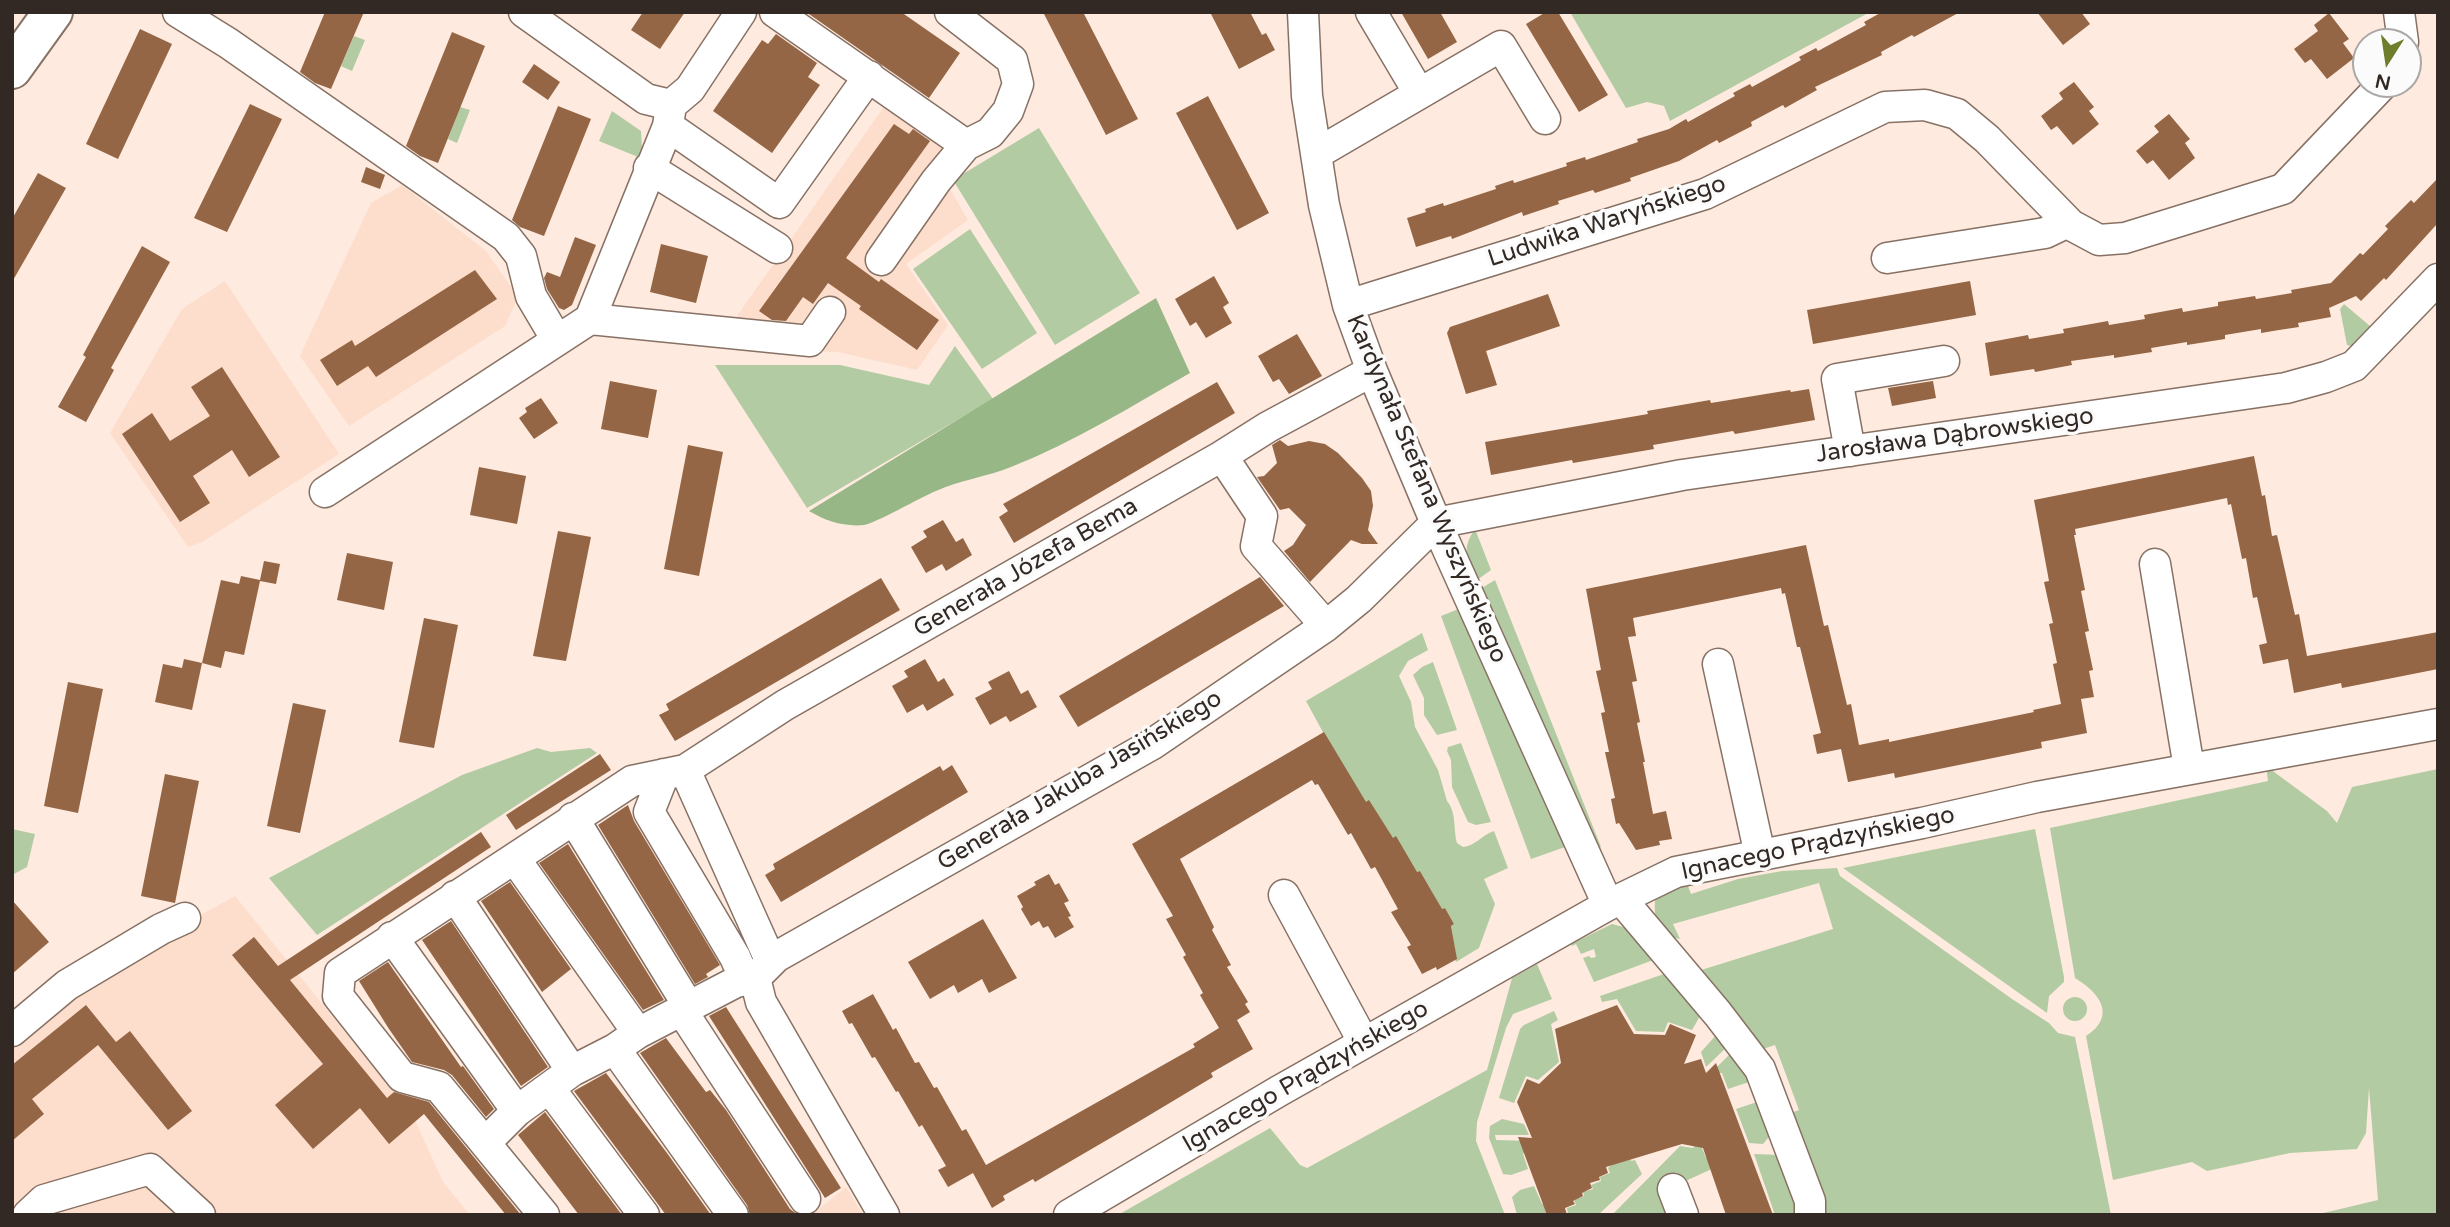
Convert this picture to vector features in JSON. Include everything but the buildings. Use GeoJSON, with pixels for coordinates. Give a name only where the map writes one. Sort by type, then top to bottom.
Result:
{"type":"FeatureCollection","features":[{"type":"Feature","properties":{"kind":"main road"},"geometry":{"type":"LineString","coordinates":[[12,69],[53,12]]}},
{"type":"Feature","properties":{"kind":"street"},"geometry":{"type":"LineString","coordinates":[[178,12],[228,43],[506,237],[521,256],[531,296],[556,340]]}},
{"type":"Feature","properties":{"kind":"street"},"geometry":{"type":"LineString","coordinates":[[524,12],[646,99],[658,104],[669,116],[779,203],[869,76]]}},
{"type":"Feature","properties":{"kind":"street"},"geometry":{"type":"LineString","coordinates":[[325,492],[590,318],[669,116],[741,12]]}},
{"type":"Feature","properties":{"kind":"street"},"geometry":{"type":"LineString","coordinates":[[775,12],[966,145]]}},
{"type":"Feature","properties":{"kind":"street"},"geometry":{"type":"LineString","coordinates":[[881,260],[936,181],[966,145],[990,134],[1008,111],[1018,84],[1012,60],[950,12]]}},
{"type":"Feature","properties":{"kind":"street","name":"Kardynała Stefana Wyszyńskiego"},"geometry":{"type":"LineString","coordinates":[[1303,12],[1307,96],[1324,205],[1348,305],[1371,371],[1436,523],[1615,902],[1718,1013],[1760,1069],[1810,1201],[1810,1215]]}},
{"type":"Feature","properties":{"kind":"street"},"geometry":{"type":"LineString","coordinates":[[1371,12],[1419,93]]}},
{"type":"Feature","properties":{"kind":"street"},"geometry":{"type":"LineString","coordinates":[[1316,154],[1501,46],[1545,119]]}},
{"type":"Feature","properties":{"kind":"street","name":"Ludwika Waryńskiego"},"geometry":{"type":"LineString","coordinates":[[1348,305],[1705,194],[1885,107],[1925,105],[1957,114],[1987,139],[2068,222],[2099,240],[2125,238],[2283,189],[2370,98]]}},
{"type":"Feature","properties":{"kind":"street"},"geometry":{"type":"LineString","coordinates":[[649,168],[777,248]]}},
{"type":"Feature","properties":{"kind":"street"},"geometry":{"type":"LineString","coordinates":[[1887,258],[2045,233],[2068,222]]}},
{"type":"Feature","properties":{"kind":"street","name":"Jarosława Dąbrowskiego"},"geometry":{"type":"LineString","coordinates":[[1436,523],[1682,475],[2286,388],[2354,366],[2438,279]]}},
{"type":"Feature","properties":{"kind":"street"},"geometry":{"type":"LineString","coordinates":[[590,318],[810,341],[830,312]]}},
{"type":"Feature","properties":{"kind":"street"},"geometry":{"type":"LineString","coordinates":[[1850,451],[1837,379],[1944,361]]}},
{"type":"Feature","properties":{"kind":"street","name":"Generała Józefa Bema"},"geometry":{"type":"LineString","coordinates":[[485,1143],[439,1087],[402,1077],[338,996],[340,973],[632,781],[675,772],[785,705],[1222,456],[1289,415],[1371,371]]}},
{"type":"Feature","properties":{"kind":"street"},"geometry":{"type":"LineString","coordinates":[[1222,456],[1262,516],[1256,547],[1326,626]]}},
{"type":"Feature","properties":{"kind":"street","name":"Generała Jakuba Jasińskiego"},"geometry":{"type":"LineString","coordinates":[[485,1143],[517,1111],[561,1080],[626,1041],[757,973],[1151,745],[1326,626],[1359,599],[1436,523]]}},
{"type":"Feature","properties":{"kind":"street"},"geometry":{"type":"LineString","coordinates":[[2155,564],[2189,768]]}},
{"type":"Feature","properties":{"kind":"street"},"geometry":{"type":"LineString","coordinates":[[1718,664],[1760,855]]}},
{"type":"Feature","properties":{"kind":"street","name":"Ignacego Prądzyńskiego"},"geometry":{"type":"LineString","coordinates":[[1069,1215],[1364,1043],[1615,902],[1676,872],[1922,823],[2036,797],[2438,724]]}},
{"type":"Feature","properties":{"kind":"street"},"geometry":{"type":"LineString","coordinates":[[675,772],[757,973],[761,1002],[884,1215]]}},
{"type":"Feature","properties":{"kind":"street"},"geometry":{"type":"LineString","coordinates":[[675,772],[649,812],[735,957],[757,973]]}},
{"type":"Feature","properties":{"kind":"street"},"geometry":{"type":"LineString","coordinates":[[573,818],[685,1009],[805,1199]]}},
{"type":"Feature","properties":{"kind":"street"},"geometry":{"type":"LineString","coordinates":[[515,859],[733,1215]]}},
{"type":"Feature","properties":{"kind":"street"},"geometry":{"type":"LineString","coordinates":[[1284,895],[1364,1043]]}},
{"type":"Feature","properties":{"kind":"street"},"geometry":{"type":"LineString","coordinates":[[455,897],[561,1080],[644,1215]]}},
{"type":"Feature","properties":{"kind":"street"},"geometry":{"type":"LineString","coordinates":[[12,1031],[66,985],[161,929],[185,918]]}},
{"type":"Feature","properties":{"kind":"street"},"geometry":{"type":"LineString","coordinates":[[392,937],[517,1111]]}},
{"type":"Feature","properties":{"kind":"street"},"geometry":{"type":"LineString","coordinates":[[485,1143],[544,1215]]}},
{"type":"Feature","properties":{"kind":"street"},"geometry":{"type":"LineString","coordinates":[[28,1215],[44,1200],[150,1169],[200,1215]]}},
{"type":"Feature","properties":{"kind":"shaded area"},"geometry":{"type":"Polygon","coordinates":[[[895,91],[984,153],[944,179],[968,220],[906,264],[948,325],[917,370],[838,352],[722,347],[737,316],[895,91]]]}},
{"type":"Feature","properties":{"kind":"shaded area"},"geometry":{"type":"Polygon","coordinates":[[[402,185],[486,251],[518,297],[505,326],[349,426],[300,356],[371,203],[402,185]]]}},
{"type":"Feature","properties":{"kind":"shaded area"},"geometry":{"type":"Polygon","coordinates":[[[225,281],[339,454],[202,542],[188,547],[110,433],[182,309],[225,281]]]}},
{"type":"Feature","properties":{"kind":"shaded area"},"geometry":{"type":"Polygon","coordinates":[[[235,896],[414,1118],[443,1182],[470,1215],[12,1215],[12,1038],[77,984],[235,896]]]}},
{"type":"Feature","properties":{"kind":"shaded area"},"geometry":{"type":"Polygon","coordinates":[[[846,1187],[863,1215],[812,1215],[846,1187]]]}},
{"type":"Feature","properties":{"kind":"green space"},"geometry":{"type":"Polygon","coordinates":[[[1570,12],[1870,12],[1670,121],[1664,106],[1647,102],[1626,108],[1570,12]]]}},
{"type":"Feature","properties":{"kind":"green space"},"geometry":{"type":"Polygon","coordinates":[[[354,36],[365,40],[352,71],[341,66],[354,36]]]}},
{"type":"Feature","properties":{"kind":"green space"},"geometry":{"type":"Polygon","coordinates":[[[460,107],[470,110],[457,143],[448,139],[460,107]]]}},
{"type":"Feature","properties":{"kind":"green space"},"geometry":{"type":"Polygon","coordinates":[[[612,111],[641,131],[642,148],[638,157],[599,141],[612,111]]]}},
{"type":"Feature","properties":{"kind":"green space"},"geometry":{"type":"Polygon","coordinates":[[[1039,128],[1140,293],[1055,345],[953,180],[1039,128]]]}},
{"type":"Feature","properties":{"kind":"green space"},"geometry":{"type":"Polygon","coordinates":[[[970,229],[1037,333],[982,369],[913,269],[970,229]]]}},
{"type":"Feature","properties":{"kind":"green space"},"geometry":{"type":"Polygon","coordinates":[[[1156,298],[1190,373],[1102,423],[1034,457],[945,487],[864,525],[842,524],[809,511],[1156,298]]]}},
{"type":"Feature","properties":{"kind":"green space"},"geometry":{"type":"Polygon","coordinates":[[[2344,304],[2370,326],[2351,346],[2347,345],[2340,309],[2344,304]]]}},
{"type":"Feature","properties":{"kind":"green space"},"geometry":{"type":"Polygon","coordinates":[[[955,346],[993,399],[807,508],[715,365],[840,365],[929,385],[955,346]]]}},
{"type":"Feature","properties":{"kind":"green space"},"geometry":{"type":"Polygon","coordinates":[[[1475,529],[1491,570],[1477,580],[1467,554],[1468,543],[1475,529]]]}},
{"type":"Feature","properties":{"kind":"green space"},"geometry":{"type":"Polygon","coordinates":[[[1495,580],[1601,847],[1596,849],[1554,748],[1480,589],[1495,580]]]}},
{"type":"Feature","properties":{"kind":"green space"},"geometry":{"type":"Polygon","coordinates":[[[1461,608],[1568,846],[1531,859],[1441,616],[1461,608]]]}},
{"type":"Feature","properties":{"kind":"green space"},"geometry":{"type":"Polygon","coordinates":[[[1422,633],[1428,650],[1408,661],[1399,676],[1411,702],[1415,727],[1438,770],[1452,811],[1457,843],[1463,847],[1467,846],[1494,831],[1508,868],[1484,879],[1495,904],[1479,948],[1456,962],[1451,926],[1454,924],[1445,908],[1438,911],[1435,897],[1420,871],[1414,874],[1396,837],[1390,840],[1362,804],[1306,701],[1422,633]]]}},
{"type":"Feature","properties":{"kind":"green space"},"geometry":{"type":"Polygon","coordinates":[[[1433,662],[1457,730],[1437,735],[1424,715],[1424,698],[1413,675],[1433,662]]]}},
{"type":"Feature","properties":{"kind":"green space"},"geometry":{"type":"Polygon","coordinates":[[[1461,743],[1491,822],[1476,825],[1468,822],[1452,787],[1451,760],[1447,751],[1448,747],[1461,743]]]}},
{"type":"Feature","properties":{"kind":"green space"},"geometry":{"type":"Polygon","coordinates":[[[537,748],[551,752],[590,748],[597,753],[317,935],[269,878],[462,775],[537,748]]]}},
{"type":"Feature","properties":{"kind":"green space"},"geometry":{"type":"Polygon","coordinates":[[[2266,766],[2327,811],[2337,823],[2352,787],[2438,769],[2438,1215],[2315,1215],[2378,1200],[2369,1088],[2366,1133],[2357,1149],[2290,1153],[2207,1171],[2192,1162],[2113,1180],[2086,1036],[2101,1021],[2102,1005],[2092,991],[2075,978],[2050,828],[2268,781],[2266,766]]]}},
{"type":"Feature","properties":{"kind":"green space"},"geometry":{"type":"Polygon","coordinates":[[[12,829],[35,834],[27,867],[12,875],[12,829]]]}},
{"type":"Feature","properties":{"kind":"green space"},"geometry":{"type":"Polygon","coordinates":[[[2035,829],[2064,977],[2064,982],[2049,996],[2047,1013],[1843,868],[2035,829]]]}},
{"type":"Feature","properties":{"kind":"green space"},"geometry":{"type":"Polygon","coordinates":[[[1837,868],[1840,876],[2049,1023],[2058,1033],[2075,1037],[2111,1215],[1819,1215],[1785,1115],[1799,1110],[1775,1045],[1760,1050],[1698,971],[1833,929],[1819,883],[1673,924],[1680,939],[1667,936],[1657,921],[1655,907],[1656,893],[1686,881],[1691,894],[1738,879],[1782,871],[1837,868]]]}},
{"type":"Feature","properties":{"kind":"green space"},"geometry":{"type":"Polygon","coordinates":[[[1612,924],[1627,928],[1656,959],[1594,982],[1583,958],[1596,957],[1594,949],[1581,954],[1576,944],[1571,944],[1612,924]]]}},
{"type":"Feature","properties":{"kind":"green space"},"geometry":{"type":"Polygon","coordinates":[[[1537,964],[1552,999],[1513,1014],[1506,1028],[1477,1122],[1476,1141],[1505,1215],[1118,1215],[1270,1128],[1300,1165],[1307,1168],[1487,1070],[1512,978],[1537,964]]]}},
{"type":"Feature","properties":{"kind":"green space"},"geometry":{"type":"Polygon","coordinates":[[[1667,974],[1699,1010],[1700,1016],[1692,1030],[1668,1022],[1664,1032],[1636,1031],[1617,999],[1602,1002],[1600,996],[1667,974]]]}},
{"type":"Feature","properties":{"kind":"green space"},"geometry":{"type":"Polygon","coordinates":[[[2075,997],[2083,1001],[2087,1009],[2083,1017],[2075,1021],[2067,1017],[2063,1009],[2067,1001],[2075,997]]]}},
{"type":"Feature","properties":{"kind":"green space"},"geometry":{"type":"Polygon","coordinates":[[[1554,1011],[1558,1020],[1551,1024],[1559,1062],[1538,1080],[1526,1076],[1514,1103],[1499,1098],[1520,1029],[1554,1011]]]}},
{"type":"Feature","properties":{"kind":"green space"},"geometry":{"type":"Polygon","coordinates":[[[1717,1034],[1746,1059],[1749,1082],[1728,1089],[1722,1073],[1716,1073],[1715,1069],[1734,1050],[1729,1045],[1706,1067],[1701,1052],[1717,1034]]]}},
{"type":"Feature","properties":{"kind":"green space"},"geometry":{"type":"Polygon","coordinates":[[[1760,1101],[1773,1132],[1763,1144],[1749,1143],[1736,1109],[1760,1101]]]}},
{"type":"Feature","properties":{"kind":"green space"},"geometry":{"type":"Polygon","coordinates":[[[1502,1119],[1524,1124],[1529,1135],[1495,1135],[1496,1140],[1531,1141],[1534,1146],[1523,1154],[1528,1169],[1511,1175],[1503,1174],[1489,1138],[1490,1126],[1502,1119]]]}},
{"type":"Feature","properties":{"kind":"green space"},"geometry":{"type":"Polygon","coordinates":[[[1699,1141],[1706,1158],[1713,1157],[1716,1167],[1666,1190],[1675,1215],[1612,1215],[1680,1146],[1693,1148],[1699,1141]]]}},
{"type":"Feature","properties":{"kind":"green space"},"geometry":{"type":"Polygon","coordinates":[[[1754,1154],[1780,1155],[1804,1215],[1775,1215],[1754,1154]]]}},
{"type":"Feature","properties":{"kind":"green space"},"geometry":{"type":"Polygon","coordinates":[[[1621,1156],[1629,1156],[1631,1161],[1635,1160],[1642,1174],[1598,1215],[1563,1215],[1568,1214],[1567,1208],[1576,1205],[1574,1200],[1584,1196],[1583,1192],[1593,1189],[1591,1185],[1601,1181],[1600,1177],[1610,1173],[1608,1168],[1621,1156]]]}},
{"type":"Feature","properties":{"kind":"green space"},"geometry":{"type":"Polygon","coordinates":[[[1534,1186],[1542,1204],[1555,1205],[1552,1215],[1517,1215],[1512,1197],[1520,1190],[1534,1186]]]}}]}
